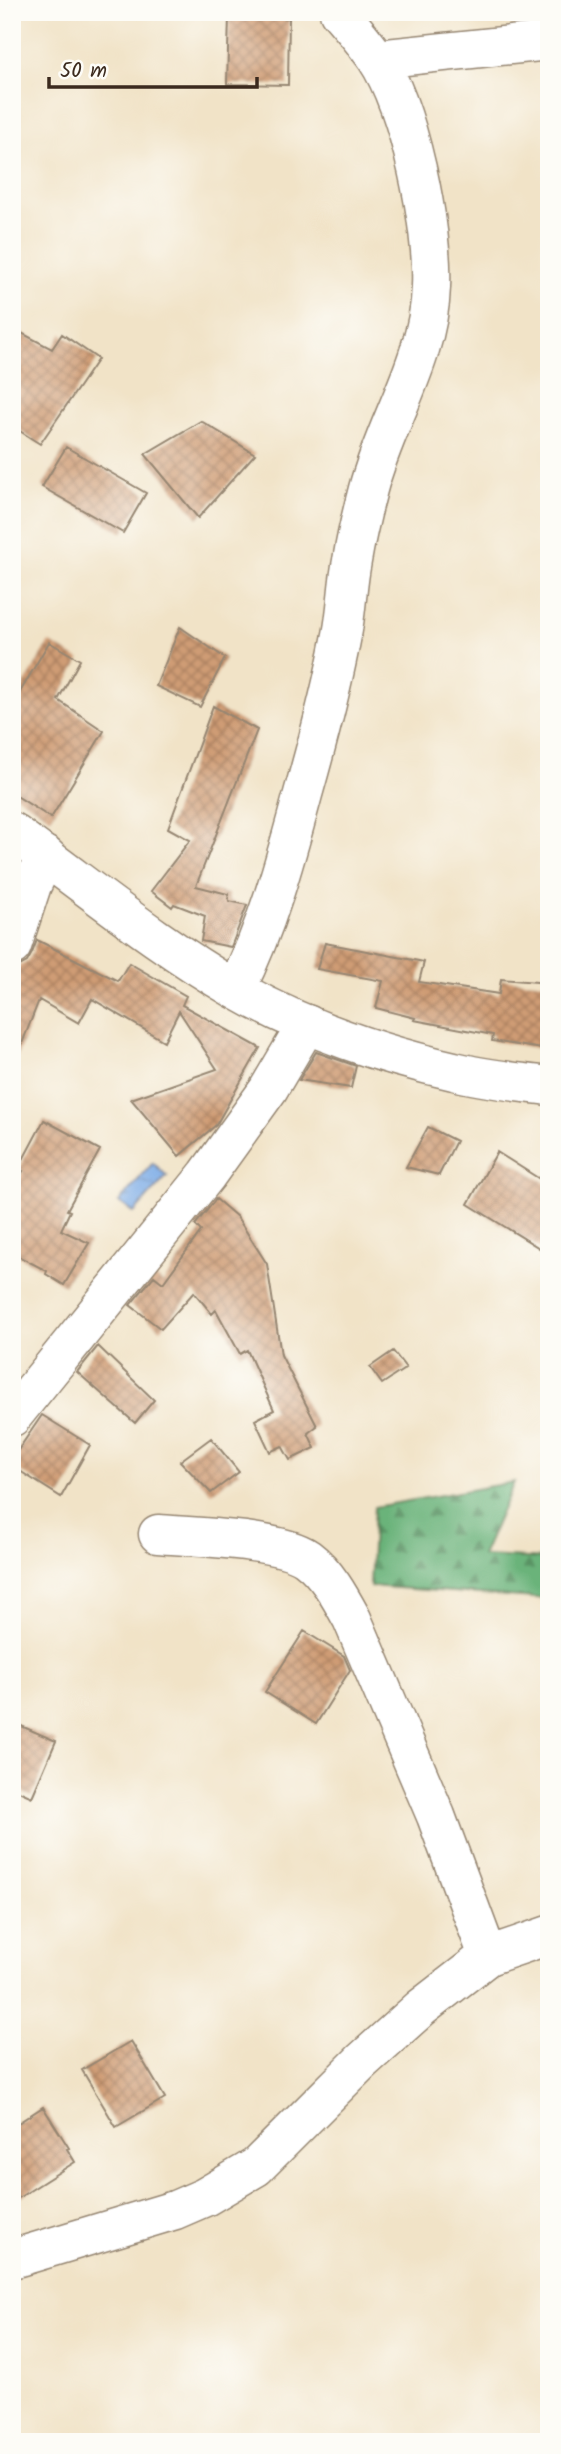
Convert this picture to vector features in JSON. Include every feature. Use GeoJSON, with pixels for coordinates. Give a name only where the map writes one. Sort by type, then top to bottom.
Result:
{"type":"FeatureCollection","features":[{"type":"Feature","properties":{"kind":"street"},"geometry":{"type":"LineString","coordinates":[[236,989],[271,907],[330,696],[343,631],[352,562],[368,488],[427,327],[432,287],[421,183],[394,97],[377,59],[340,12]]}},
{"type":"Feature","properties":{"kind":"street"},"geometry":{"type":"LineString","coordinates":[[377,59],[549,41]]}},
{"type":"Feature","properties":{"kind":"street"},"geometry":{"type":"LineString","coordinates":[[12,832],[189,960],[236,989],[307,1024],[373,1048],[455,1072],[549,1086]]}},
{"type":"Feature","properties":{"kind":"street"},"geometry":{"type":"LineString","coordinates":[[12,946],[32,885],[46,856]]}},
{"type":"Feature","properties":{"kind":"street"},"geometry":{"type":"LineString","coordinates":[[12,1417],[206,1175],[268,1090],[307,1024]]}},
{"type":"Feature","properties":{"kind":"street"},"geometry":{"type":"LineString","coordinates":[[158,1534],[286,1549],[306,1557],[322,1573],[352,1619],[436,1816],[488,1956]]}},
{"type":"Feature","properties":{"kind":"street"},"geometry":{"type":"LineString","coordinates":[[12,2259],[175,2210],[205,2197],[256,2166],[362,2061],[421,2008],[488,1956],[549,1935]]}},
{"type":"Feature","properties":{"kind":"green space"},"geometry":{"type":"Polygon","coordinates":[[[514,1482],[482,1556],[549,1559],[549,1599],[370,1586],[374,1507],[514,1482]]]}},
{"type":"Feature","properties":{"kind":"water"},"geometry":{"type":"Polygon","coordinates":[[[153,1163],[167,1176],[134,1213],[119,1202],[153,1163]]]}},
{"type":"Feature","properties":{"kind":"building"},"geometry":{"type":"Polygon","coordinates":[[[229,17],[289,18],[288,85],[227,84],[229,17]]]}},
{"type":"Feature","properties":{"kind":"building"},"geometry":{"type":"Polygon","coordinates":[[[12,328],[52,349],[62,334],[98,359],[40,444],[12,426],[12,328]]]}},
{"type":"Feature","properties":{"kind":"building"},"geometry":{"type":"Polygon","coordinates":[[[201,421],[255,454],[198,518],[145,454],[201,421]]]}},
{"type":"Feature","properties":{"kind":"building"},"geometry":{"type":"Polygon","coordinates":[[[66,447],[146,493],[123,533],[42,487],[66,447]]]}},
{"type":"Feature","properties":{"kind":"building"},"geometry":{"type":"Polygon","coordinates":[[[180,627],[225,658],[200,707],[156,686],[180,627]]]}},
{"type":"Feature","properties":{"kind":"building"},"geometry":{"type":"Polygon","coordinates":[[[49,642],[80,660],[58,700],[104,731],[51,818],[12,793],[12,706],[49,642]]]}},
{"type":"Feature","properties":{"kind":"building"},"geometry":{"type":"Polygon","coordinates":[[[213,706],[257,730],[196,886],[228,894],[229,901],[247,905],[231,947],[201,941],[205,916],[174,904],[172,907],[151,891],[190,840],[168,828],[213,706]]]}},
{"type":"Feature","properties":{"kind":"building"},"geometry":{"type":"Polygon","coordinates":[[[37,940],[118,981],[129,963],[186,996],[182,1005],[260,1048],[216,1125],[179,1156],[131,1099],[217,1069],[179,1011],[164,1041],[92,999],[79,1023],[39,1000],[12,1064],[12,978],[18,967],[27,962],[37,940]]]}},
{"type":"Feature","properties":{"kind":"building"},"geometry":{"type":"Polygon","coordinates":[[[325,943],[424,962],[419,982],[499,994],[501,979],[549,983],[549,1050],[492,1041],[493,1035],[414,1020],[415,1018],[376,1008],[383,981],[317,969],[325,943]]]}},
{"type":"Feature","properties":{"kind":"building"},"geometry":{"type":"Polygon","coordinates":[[[316,1052],[356,1066],[351,1088],[299,1080],[316,1052]]]}},
{"type":"Feature","properties":{"kind":"building"},"geometry":{"type":"Polygon","coordinates":[[[44,1120],[100,1150],[67,1210],[70,1211],[61,1230],[89,1243],[64,1285],[46,1274],[47,1271],[12,1253],[12,1192],[23,1171],[18,1169],[44,1120]]]}},
{"type":"Feature","properties":{"kind":"building"},"geometry":{"type":"Polygon","coordinates":[[[428,1127],[456,1141],[439,1175],[406,1167],[428,1127]]]}},
{"type":"Feature","properties":{"kind":"building"},"geometry":{"type":"Polygon","coordinates":[[[497,1152],[549,1185],[549,1254],[468,1204],[497,1152]]]}},
{"type":"Feature","properties":{"kind":"building"},"geometry":{"type":"Polygon","coordinates":[[[216,1199],[237,1217],[267,1264],[281,1355],[317,1426],[308,1433],[315,1448],[290,1460],[282,1446],[270,1452],[255,1420],[274,1410],[247,1350],[240,1354],[216,1310],[212,1314],[194,1292],[161,1329],[130,1305],[154,1276],[163,1283],[201,1231],[195,1225],[216,1199]]]}},
{"type":"Feature","properties":{"kind":"building"},"geometry":{"type":"Polygon","coordinates":[[[98,1346],[154,1400],[135,1423],[77,1372],[98,1346]]]}},
{"type":"Feature","properties":{"kind":"building"},"geometry":{"type":"Polygon","coordinates":[[[393,1351],[406,1368],[382,1384],[370,1367],[393,1351]]]}},
{"type":"Feature","properties":{"kind":"building"},"geometry":{"type":"Polygon","coordinates":[[[42,1415],[90,1445],[61,1497],[12,1466],[12,1459],[42,1415]]]}},
{"type":"Feature","properties":{"kind":"building"},"geometry":{"type":"Polygon","coordinates":[[[211,1438],[239,1472],[211,1493],[180,1461],[211,1438]]]}},
{"type":"Feature","properties":{"kind":"building"},"geometry":{"type":"Polygon","coordinates":[[[304,1631],[344,1656],[350,1670],[316,1724],[265,1692],[304,1631]]]}},
{"type":"Feature","properties":{"kind":"building"},"geometry":{"type":"Polygon","coordinates":[[[12,1722],[56,1741],[32,1797],[12,1788],[12,1722]]]}},
{"type":"Feature","properties":{"kind":"building"},"geometry":{"type":"Polygon","coordinates":[[[131,2041],[165,2098],[116,2127],[82,2070],[131,2041]]]}},
{"type":"Feature","properties":{"kind":"building"},"geometry":{"type":"Polygon","coordinates":[[[43,2107],[75,2162],[12,2202],[12,2127],[43,2107]]]}}]}
